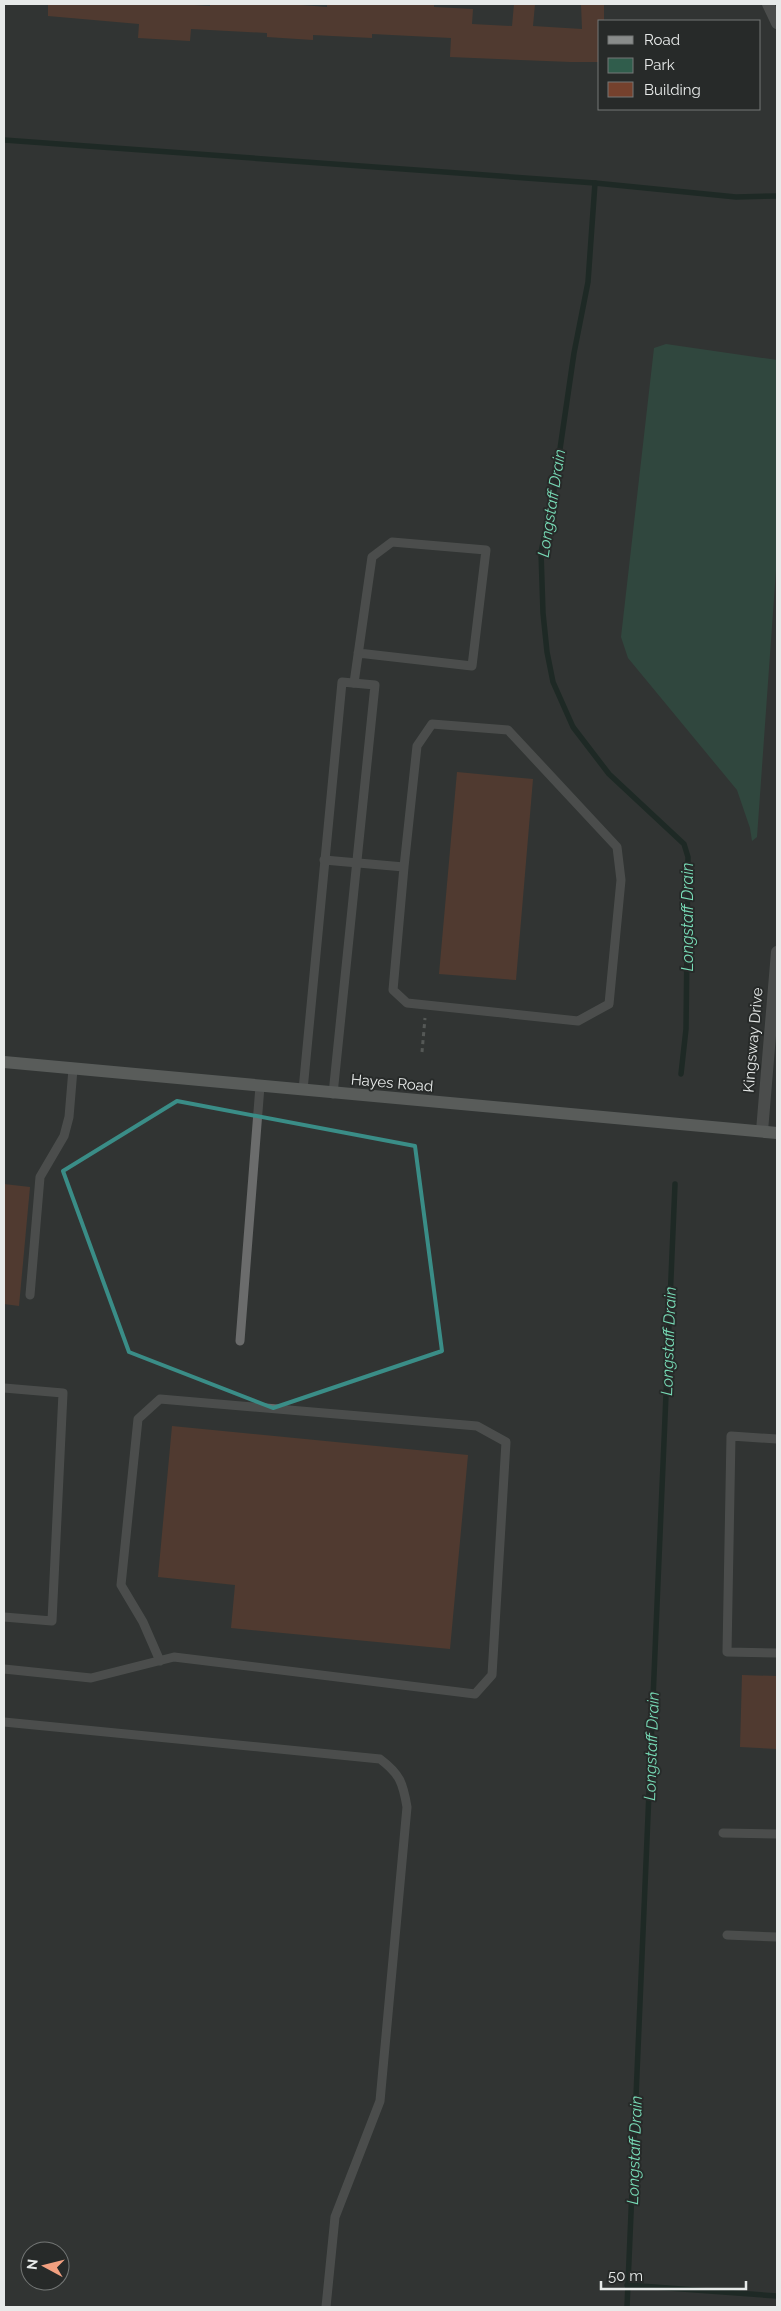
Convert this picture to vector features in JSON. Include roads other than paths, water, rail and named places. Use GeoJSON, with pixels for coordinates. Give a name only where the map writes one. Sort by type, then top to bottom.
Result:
{"type":"FeatureCollection","features":[{"type":"Feature","properties":{"kind":"main road","name":"Hayes Road"},"geometry":{"type":"LineString","coordinates":[[4,1062],[333,1094],[777,1133]]}},
{"type":"Feature","properties":{"kind":"street"},"geometry":{"type":"LineString","coordinates":[[768,4],[777,24]]}},
{"type":"Feature","properties":{"kind":"street","name":"Kingsway Drive"},"geometry":{"type":"LineString","coordinates":[[762,1132],[777,952]]}},
{"type":"Feature","properties":{"kind":"lane"},"geometry":{"type":"LineString","coordinates":[[354,683],[358,654],[372,557],[392,542],[486,550],[472,666],[358,654]]}},
{"type":"Feature","properties":{"kind":"lane"},"geometry":{"type":"LineString","coordinates":[[303,1090],[342,682],[375,685],[333,1094]]}},
{"type":"Feature","properties":{"kind":"lane"},"geometry":{"type":"LineString","coordinates":[[432,724],[508,730],[617,847],[622,880],[608,1004],[578,1021],[407,1003],[392,990],[404,867],[417,746],[432,724]]}},
{"type":"Feature","properties":{"kind":"lane"},"geometry":{"type":"LineString","coordinates":[[324,860],[404,867]]}},
{"type":"Feature","properties":{"kind":"lane"},"geometry":{"type":"LineString","coordinates":[[30,1295],[40,1177],[64,1136],[69,1117],[72,1069]]}},
{"type":"Feature","properties":{"kind":"lane"},"geometry":{"type":"LineString","coordinates":[[240,1341],[260,1086]]}},
{"type":"Feature","properties":{"kind":"lane"},"geometry":{"type":"LineString","coordinates":[[4,1388],[63,1393],[52,1621],[4,1617]]}},
{"type":"Feature","properties":{"kind":"lane"},"geometry":{"type":"LineString","coordinates":[[4,1668],[91,1678],[160,1661],[174,1657],[475,1694],[492,1675],[506,1442],[477,1426],[160,1399],[138,1419],[121,1585],[143,1622],[160,1661]]}},
{"type":"Feature","properties":{"kind":"lane"},"geometry":{"type":"LineString","coordinates":[[777,1439],[731,1436],[727,1652],[777,1653]]}},
{"type":"Feature","properties":{"kind":"lane"},"geometry":{"type":"LineString","coordinates":[[4,1722],[380,1759],[395,1770],[403,1786],[407,1807],[380,2101],[335,2217],[326,2307]]}},
{"type":"Feature","properties":{"kind":"lane"},"geometry":{"type":"LineString","coordinates":[[723,1833],[777,1834]]}},
{"type":"Feature","properties":{"kind":"lane"},"geometry":{"type":"LineString","coordinates":[[727,1935],[777,1937]]}},
{"type":"Feature","properties":{"kind":"waterway"},"geometry":{"type":"LineString","coordinates":[[4,140],[595,183],[736,197],[777,196]]}},
{"type":"Feature","properties":{"kind":"waterway","name":"Longstaff Drain"},"geometry":{"type":"LineString","coordinates":[[595,183],[588,282],[574,353],[553,497],[541,552],[543,613],[547,652],[553,682],[573,727],[609,774],[684,844],[688,857],[686,1029],[681,1074]]}},
{"type":"Feature","properties":{"kind":"waterway","name":"Longstaff Drain"},"geometry":{"type":"LineString","coordinates":[[627,2307],[675,1184]]}},
{"type":"Feature","properties":{"kind":"waterway"},"geometry":{"type":"LineString","coordinates":[[627,2285],[777,2296]]}}]}
